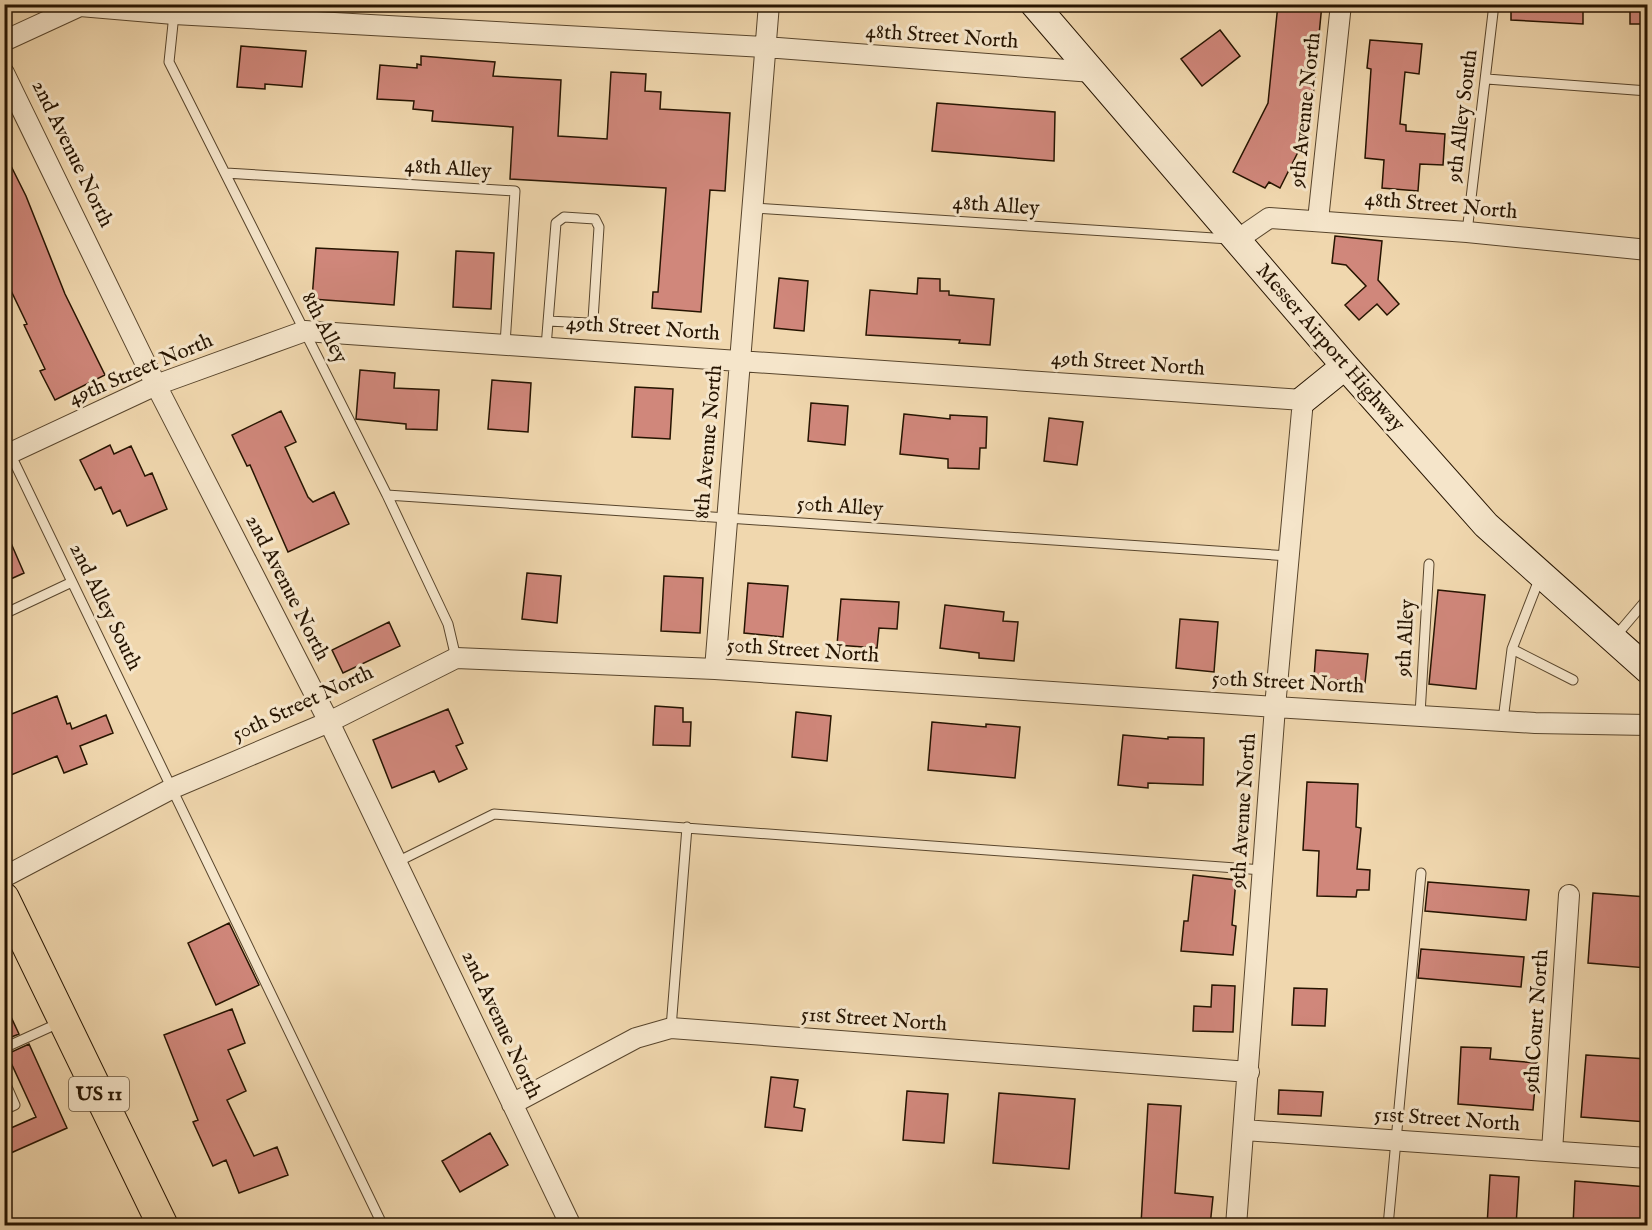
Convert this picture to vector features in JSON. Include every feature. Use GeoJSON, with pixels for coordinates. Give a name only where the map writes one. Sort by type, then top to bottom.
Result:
{"type":"FeatureCollection","features":[{"type":"Feature","properties":{"kind":"main road","name":"Messer Airport Highway"},"geometry":{"type":"LineString","coordinates":[[1034,4],[1345,366],[1486,525],[1647,670]]}},
{"type":"Feature","properties":{"kind":"main road"},"geometry":{"type":"LineString","coordinates":[[1303,400],[1345,366]]}},
{"type":"Feature","properties":{"kind":"main road","name":"US 11"},"geometry":{"type":"LineString","coordinates":[[4,898],[163,1226]]}},
{"type":"Feature","properties":{"kind":"street","name":"8th Avenue North"},"geometry":{"type":"LineString","coordinates":[[715,669],[769,4]]}},
{"type":"Feature","properties":{"kind":"street","name":"9th Avenue North"},"geometry":{"type":"LineString","coordinates":[[1318,220],[1341,4]]}},
{"type":"Feature","properties":{"kind":"street","name":"48th Street North"},"geometry":{"type":"LineString","coordinates":[[4,40],[80,5],[174,14],[765,47],[1093,72]]}},
{"type":"Feature","properties":{"kind":"street","name":"2nd Avenue North"},"geometry":{"type":"LineString","coordinates":[[4,73],[156,386],[329,722],[571,1226]]}},
{"type":"Feature","properties":{"kind":"street","name":"48th Street North"},"geometry":{"type":"LineString","coordinates":[[1237,240],[1269,218],[1467,232],[1647,250]]}},
{"type":"Feature","properties":{"kind":"street","name":"49th Street North"},"geometry":{"type":"LineString","coordinates":[[7,450],[156,386],[305,331],[1303,400]]}},
{"type":"Feature","properties":{"kind":"street","name":"9th Avenue North"},"geometry":{"type":"LineString","coordinates":[[1236,1226],[1275,707],[1303,400]]}},
{"type":"Feature","properties":{"kind":"street","name":"50th Street North"},"geometry":{"type":"LineString","coordinates":[[4,877],[173,788],[329,722],[456,658],[715,669],[1275,707],[1503,720],[1647,725]]}},
{"type":"Feature","properties":{"kind":"street","name":"9th Court North"},"geometry":{"type":"LineString","coordinates":[[1552,1151],[1569,895]]}},
{"type":"Feature","properties":{"kind":"street","name":"51st Street North"},"geometry":{"type":"LineString","coordinates":[[512,1104],[636,1038],[671,1028],[1249,1072]]}},
{"type":"Feature","properties":{"kind":"street","name":"51st Street North"},"geometry":{"type":"LineString","coordinates":[[1244,1130],[1647,1158]]}},
{"type":"Feature","properties":{"kind":"lane","name":"9th Alley South"},"geometry":{"type":"LineString","coordinates":[[1467,232],[1487,79],[1494,4]]}},
{"type":"Feature","properties":{"kind":"lane","name":"8th Alley"},"geometry":{"type":"LineString","coordinates":[[174,14],[169,62],[387,495],[448,624],[456,658]]}},
{"type":"Feature","properties":{"kind":"lane"},"geometry":{"type":"LineString","coordinates":[[1487,79],[1647,92]]}},
{"type":"Feature","properties":{"kind":"lane","name":"48th Alley"},"geometry":{"type":"LineString","coordinates":[[226,173],[515,191],[505,345]]}},
{"type":"Feature","properties":{"kind":"lane","name":"48th Alley"},"geometry":{"type":"LineString","coordinates":[[753,207],[1237,240]]}},
{"type":"Feature","properties":{"kind":"lane"},"geometry":{"type":"LineString","coordinates":[[546,347],[548,321],[556,223],[564,217],[596,219],[599,227],[593,320],[588,323],[548,321]]}},
{"type":"Feature","properties":{"kind":"lane","name":"2nd Alley South"},"geometry":{"type":"LineString","coordinates":[[7,450],[173,788],[383,1226]]}},
{"type":"Feature","properties":{"kind":"lane","name":"50th Alley"},"geometry":{"type":"LineString","coordinates":[[387,495],[1289,556]]}},
{"type":"Feature","properties":{"kind":"lane","name":"9th Alley"},"geometry":{"type":"LineString","coordinates":[[1420,714],[1429,564]]}},
{"type":"Feature","properties":{"kind":"lane"},"geometry":{"type":"LineString","coordinates":[[1503,720],[1512,650],[1541,575]]}},
{"type":"Feature","properties":{"kind":"lane"},"geometry":{"type":"LineString","coordinates":[[4,614],[72,582]]}},
{"type":"Feature","properties":{"kind":"lane"},"geometry":{"type":"LineString","coordinates":[[1613,639],[1647,598]]}},
{"type":"Feature","properties":{"kind":"lane"},"geometry":{"type":"LineString","coordinates":[[1512,650],[1573,680]]}},
{"type":"Feature","properties":{"kind":"lane"},"geometry":{"type":"LineString","coordinates":[[397,862],[494,814],[1263,870]]}},
{"type":"Feature","properties":{"kind":"lane"},"geometry":{"type":"LineString","coordinates":[[671,1028],[687,827]]}},
{"type":"Feature","properties":{"kind":"lane"},"geometry":{"type":"LineString","coordinates":[[1388,1226],[1421,873]]}},
{"type":"Feature","properties":{"kind":"lane"},"geometry":{"type":"LineString","coordinates":[[4,1048],[64,1021]]}},
{"type":"Feature","properties":{"kind":"lane"},"geometry":{"type":"LineString","coordinates":[[4,1080],[15,1105],[4,1110]]}},
{"type":"Feature","properties":{"kind":"building"},"geometry":{"type":"Polygon","coordinates":[[[1278,4],[1322,4],[1310,128],[1280,188],[1269,182],[1265,188],[1233,172],[1268,103],[1278,4]]]}},
{"type":"Feature","properties":{"kind":"building"},"geometry":{"type":"Polygon","coordinates":[[[1511,4],[1583,4],[1583,24],[1511,20],[1511,4]]]}},
{"type":"Feature","properties":{"kind":"building"},"geometry":{"type":"Polygon","coordinates":[[[1630,5],[1647,5],[1647,24],[1630,24],[1630,5]]]}},
{"type":"Feature","properties":{"kind":"building"},"geometry":{"type":"Polygon","coordinates":[[[1220,30],[1240,56],[1202,86],[1181,59],[1220,30]]]}},
{"type":"Feature","properties":{"kind":"building"},"geometry":{"type":"Polygon","coordinates":[[[1370,40],[1422,44],[1419,74],[1405,72],[1400,124],[1406,125],[1406,131],[1445,134],[1443,165],[1420,164],[1418,191],[1382,188],[1384,160],[1365,158],[1371,69],[1367,68],[1370,40]]]}},
{"type":"Feature","properties":{"kind":"building"},"geometry":{"type":"Polygon","coordinates":[[[241,46],[306,51],[302,87],[265,84],[265,89],[237,87],[241,46]]]}},
{"type":"Feature","properties":{"kind":"building"},"geometry":{"type":"Polygon","coordinates":[[[421,56],[495,62],[493,76],[561,80],[558,136],[607,139],[611,72],[646,74],[645,91],[661,92],[660,109],[730,113],[725,191],[710,190],[701,312],[652,308],[653,292],[658,292],[666,188],[510,179],[513,127],[432,121],[433,111],[413,109],[414,101],[377,99],[380,65],[417,68],[417,64],[421,65],[421,56]]]}},
{"type":"Feature","properties":{"kind":"building"},"geometry":{"type":"Polygon","coordinates":[[[937,103],[1055,112],[1054,161],[932,151],[937,103]]]}},
{"type":"Feature","properties":{"kind":"building"},"geometry":{"type":"Polygon","coordinates":[[[4,152],[26,196],[65,294],[105,375],[55,400],[40,371],[45,369],[24,325],[27,324],[4,276],[4,152]]]}},
{"type":"Feature","properties":{"kind":"building"},"geometry":{"type":"Polygon","coordinates":[[[1335,236],[1382,241],[1378,280],[1399,304],[1387,315],[1377,304],[1359,320],[1345,305],[1366,286],[1346,265],[1332,263],[1335,236]]]}},
{"type":"Feature","properties":{"kind":"building"},"geometry":{"type":"Polygon","coordinates":[[[316,248],[398,252],[394,305],[312,299],[316,248]]]}},
{"type":"Feature","properties":{"kind":"building"},"geometry":{"type":"Polygon","coordinates":[[[456,251],[494,253],[491,309],[453,307],[456,251]]]}},
{"type":"Feature","properties":{"kind":"building"},"geometry":{"type":"Polygon","coordinates":[[[779,278],[808,281],[804,331],[774,328],[779,278]]]}},
{"type":"Feature","properties":{"kind":"building"},"geometry":{"type":"Polygon","coordinates":[[[918,278],[940,279],[940,291],[949,291],[949,295],[994,299],[990,345],[959,343],[960,340],[866,335],[870,290],[917,294],[918,278]]]}},
{"type":"Feature","properties":{"kind":"building"},"geometry":{"type":"Polygon","coordinates":[[[360,370],[395,373],[394,388],[439,390],[437,430],[406,429],[406,424],[356,419],[360,370]]]}},
{"type":"Feature","properties":{"kind":"building"},"geometry":{"type":"Polygon","coordinates":[[[492,380],[531,383],[528,432],[488,429],[492,380]]]}},
{"type":"Feature","properties":{"kind":"building"},"geometry":{"type":"Polygon","coordinates":[[[635,387],[673,389],[670,439],[632,437],[635,387]]]}},
{"type":"Feature","properties":{"kind":"building"},"geometry":{"type":"Polygon","coordinates":[[[811,403],[848,406],[845,445],[808,441],[811,403]]]}},
{"type":"Feature","properties":{"kind":"building"},"geometry":{"type":"Polygon","coordinates":[[[281,411],[296,442],[285,447],[308,497],[313,502],[334,492],[349,524],[288,552],[250,465],[247,466],[232,435],[281,411]]]}},
{"type":"Feature","properties":{"kind":"building"},"geometry":{"type":"Polygon","coordinates":[[[904,414],[950,419],[950,415],[987,417],[986,448],[980,448],[979,469],[948,468],[948,459],[900,454],[904,414]]]}},
{"type":"Feature","properties":{"kind":"building"},"geometry":{"type":"Polygon","coordinates":[[[1049,418],[1083,422],[1077,465],[1044,461],[1049,418]]]}},
{"type":"Feature","properties":{"kind":"building"},"geometry":{"type":"Polygon","coordinates":[[[110,445],[114,454],[131,446],[145,476],[152,473],[167,509],[127,526],[120,510],[113,514],[101,487],[95,490],[80,460],[110,445]]]}},
{"type":"Feature","properties":{"kind":"building"},"geometry":{"type":"Polygon","coordinates":[[[4,527],[24,573],[4,582],[4,527]]]}},
{"type":"Feature","properties":{"kind":"building"},"geometry":{"type":"Polygon","coordinates":[[[527,573],[561,576],[557,623],[522,619],[527,573]]]}},
{"type":"Feature","properties":{"kind":"building"},"geometry":{"type":"Polygon","coordinates":[[[664,576],[703,578],[700,633],[661,631],[664,576]]]}},
{"type":"Feature","properties":{"kind":"building"},"geometry":{"type":"Polygon","coordinates":[[[748,583],[788,586],[783,637],[744,633],[748,583]]]}},
{"type":"Feature","properties":{"kind":"building"},"geometry":{"type":"Polygon","coordinates":[[[1438,590],[1485,595],[1476,689],[1429,684],[1438,590]]]}},
{"type":"Feature","properties":{"kind":"building"},"geometry":{"type":"Polygon","coordinates":[[[841,599],[899,602],[897,629],[879,628],[877,648],[837,645],[841,599]]]}},
{"type":"Feature","properties":{"kind":"building"},"geometry":{"type":"Polygon","coordinates":[[[945,605],[1004,612],[1003,621],[1018,622],[1014,661],[979,658],[979,653],[940,648],[945,605]]]}},
{"type":"Feature","properties":{"kind":"building"},"geometry":{"type":"Polygon","coordinates":[[[1180,619],[1218,622],[1214,672],[1176,668],[1180,619]]]}},
{"type":"Feature","properties":{"kind":"building"},"geometry":{"type":"Polygon","coordinates":[[[389,622],[400,646],[343,673],[332,650],[389,622]]]}},
{"type":"Feature","properties":{"kind":"building"},"geometry":{"type":"Polygon","coordinates":[[[1316,650],[1368,654],[1365,683],[1314,678],[1316,650]]]}},
{"type":"Feature","properties":{"kind":"building"},"geometry":{"type":"Polygon","coordinates":[[[57,696],[67,724],[70,723],[72,729],[106,715],[113,733],[80,746],[87,764],[64,773],[57,756],[4,778],[4,717],[57,696]]]}},
{"type":"Feature","properties":{"kind":"building"},"geometry":{"type":"Polygon","coordinates":[[[655,706],[683,708],[683,722],[691,722],[690,746],[653,745],[655,706]]]}},
{"type":"Feature","properties":{"kind":"building"},"geometry":{"type":"Polygon","coordinates":[[[448,709],[463,743],[456,746],[467,769],[439,782],[434,771],[392,788],[373,740],[448,709]]]}},
{"type":"Feature","properties":{"kind":"building"},"geometry":{"type":"Polygon","coordinates":[[[796,712],[831,716],[827,761],[792,757],[796,712]]]}},
{"type":"Feature","properties":{"kind":"building"},"geometry":{"type":"Polygon","coordinates":[[[932,722],[986,727],[986,724],[1020,727],[1015,778],[928,770],[932,722]]]}},
{"type":"Feature","properties":{"kind":"building"},"geometry":{"type":"Polygon","coordinates":[[[1123,735],[1168,739],[1168,737],[1204,738],[1203,785],[1148,783],[1148,788],[1118,785],[1123,735]]]}},
{"type":"Feature","properties":{"kind":"building"},"geometry":{"type":"Polygon","coordinates":[[[1307,782],[1358,784],[1356,827],[1361,828],[1357,869],[1370,870],[1369,890],[1357,890],[1356,897],[1317,896],[1319,851],[1303,850],[1307,782]]]}},
{"type":"Feature","properties":{"kind":"building"},"geometry":{"type":"Polygon","coordinates":[[[1193,875],[1236,880],[1232,925],[1236,926],[1233,955],[1181,951],[1184,921],[1188,921],[1193,875]]]}},
{"type":"Feature","properties":{"kind":"building"},"geometry":{"type":"Polygon","coordinates":[[[1428,882],[1529,890],[1526,920],[1425,911],[1428,882]]]}},
{"type":"Feature","properties":{"kind":"building"},"geometry":{"type":"Polygon","coordinates":[[[1593,893],[1647,897],[1647,968],[1588,963],[1593,893]]]}},
{"type":"Feature","properties":{"kind":"building"},"geometry":{"type":"Polygon","coordinates":[[[229,923],[259,985],[216,1005],[188,943],[229,923]]]}},
{"type":"Feature","properties":{"kind":"building"},"geometry":{"type":"Polygon","coordinates":[[[1421,949],[1524,957],[1521,987],[1418,978],[1421,949]]]}},
{"type":"Feature","properties":{"kind":"building"},"geometry":{"type":"Polygon","coordinates":[[[1212,985],[1235,986],[1233,1032],[1193,1031],[1194,1006],[1211,1007],[1212,985]]]}},
{"type":"Feature","properties":{"kind":"building"},"geometry":{"type":"Polygon","coordinates":[[[1294,988],[1327,989],[1325,1026],[1292,1025],[1294,988]]]}},
{"type":"Feature","properties":{"kind":"building"},"geometry":{"type":"Polygon","coordinates":[[[4,1002],[19,1034],[4,1040],[4,1002]]]}},
{"type":"Feature","properties":{"kind":"building"},"geometry":{"type":"Polygon","coordinates":[[[232,1009],[245,1043],[228,1050],[246,1091],[227,1100],[254,1156],[277,1147],[288,1175],[239,1193],[226,1160],[213,1166],[193,1122],[198,1120],[164,1035],[232,1009]]]}},
{"type":"Feature","properties":{"kind":"building"},"geometry":{"type":"Polygon","coordinates":[[[29,1044],[67,1128],[4,1156],[4,1131],[36,1117],[7,1054],[29,1044]]]}},
{"type":"Feature","properties":{"kind":"building"},"geometry":{"type":"Polygon","coordinates":[[[1461,1047],[1491,1048],[1490,1059],[1537,1063],[1533,1110],[1458,1104],[1461,1047]]]}},
{"type":"Feature","properties":{"kind":"building"},"geometry":{"type":"Polygon","coordinates":[[[1586,1055],[1647,1059],[1647,1122],[1581,1117],[1586,1055]]]}},
{"type":"Feature","properties":{"kind":"building"},"geometry":{"type":"Polygon","coordinates":[[[771,1077],[798,1080],[794,1107],[805,1109],[802,1131],[765,1127],[771,1077]]]}},
{"type":"Feature","properties":{"kind":"building"},"geometry":{"type":"Polygon","coordinates":[[[1279,1090],[1323,1092],[1321,1116],[1278,1114],[1279,1090]]]}},
{"type":"Feature","properties":{"kind":"building"},"geometry":{"type":"Polygon","coordinates":[[[907,1091],[948,1094],[944,1143],[903,1140],[907,1091]]]}},
{"type":"Feature","properties":{"kind":"building"},"geometry":{"type":"Polygon","coordinates":[[[999,1093],[1075,1099],[1069,1169],[993,1163],[999,1093]]]}},
{"type":"Feature","properties":{"kind":"building"},"geometry":{"type":"Polygon","coordinates":[[[1148,1104],[1181,1106],[1175,1193],[1213,1197],[1210,1226],[1141,1224],[1148,1104]]]}},
{"type":"Feature","properties":{"kind":"building"},"geometry":{"type":"Polygon","coordinates":[[[490,1133],[508,1165],[460,1192],[442,1161],[490,1133]]]}},
{"type":"Feature","properties":{"kind":"building"},"geometry":{"type":"Polygon","coordinates":[[[1490,1175],[1519,1177],[1516,1226],[1487,1226],[1490,1175]]]}},
{"type":"Feature","properties":{"kind":"building"},"geometry":{"type":"Polygon","coordinates":[[[1575,1181],[1647,1187],[1647,1226],[1573,1226],[1575,1181]]]}}]}
